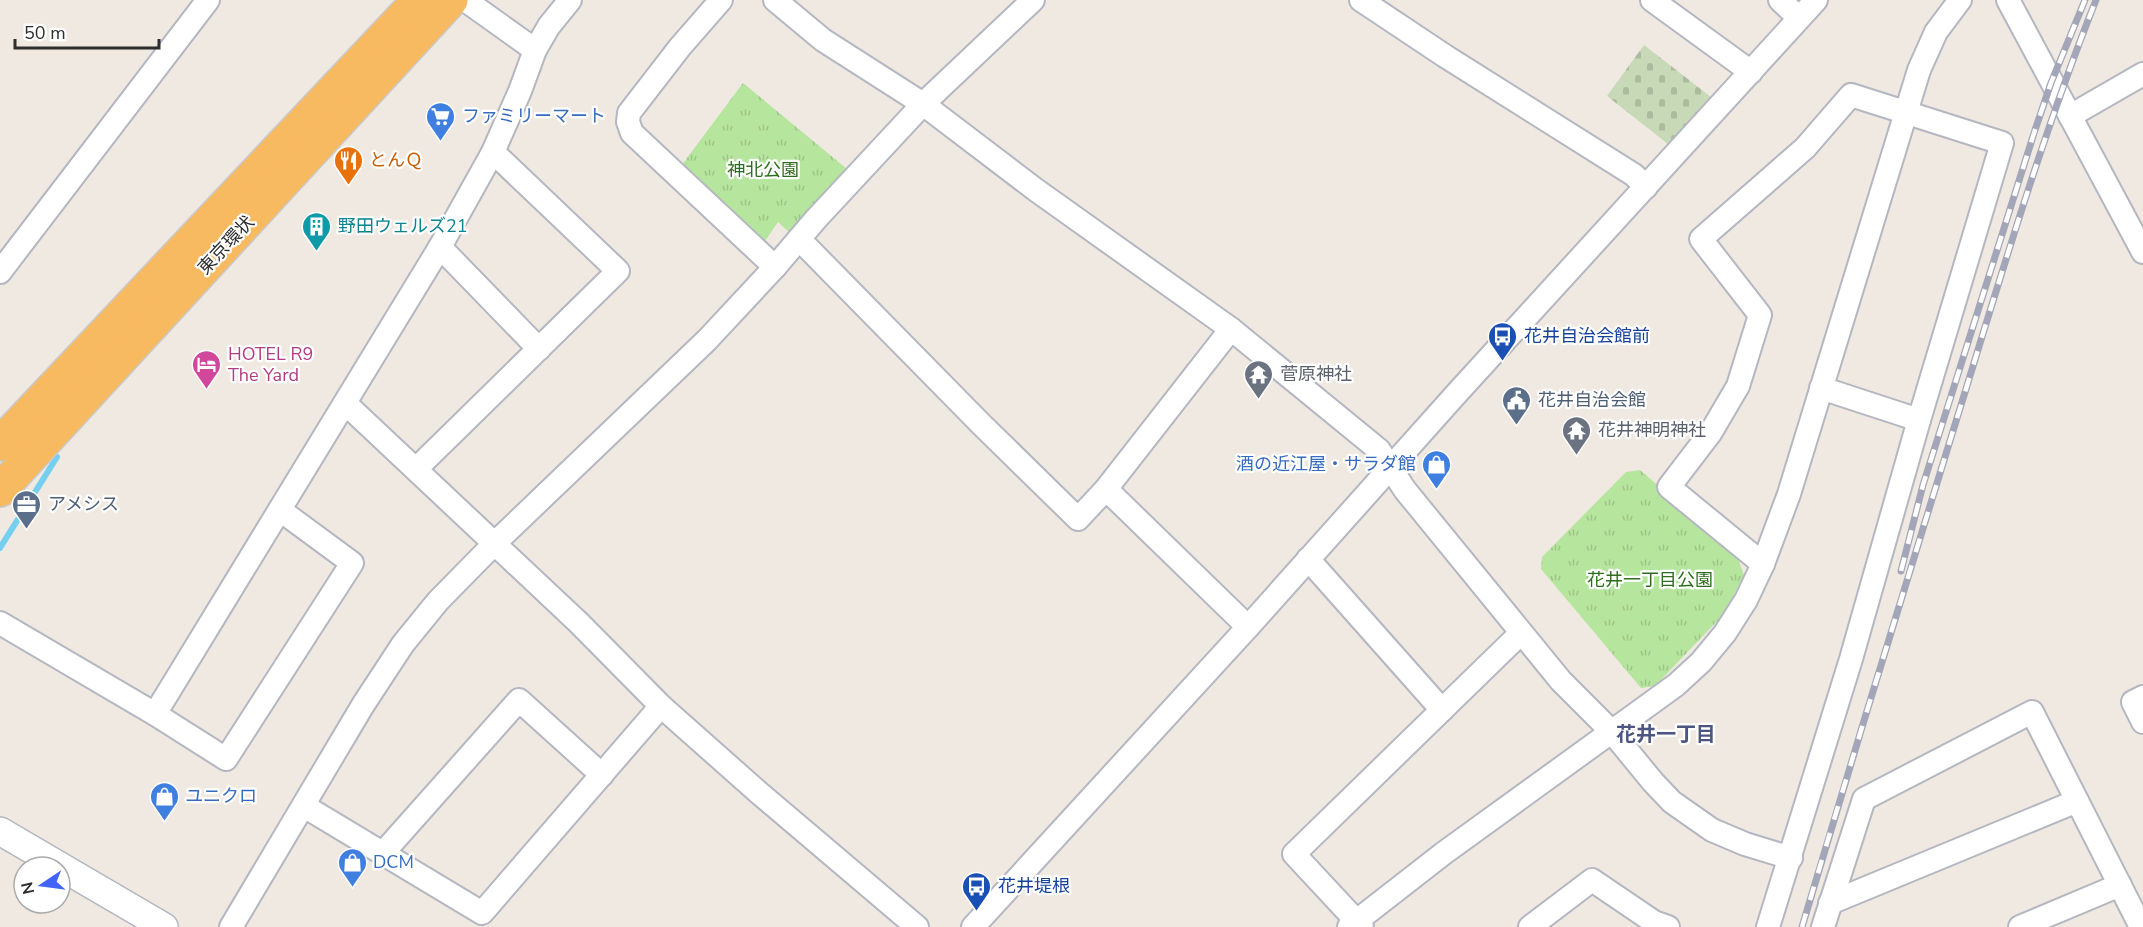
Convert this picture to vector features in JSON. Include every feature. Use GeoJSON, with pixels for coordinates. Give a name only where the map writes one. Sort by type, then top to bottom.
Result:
{"type":"FeatureCollection","features":[{"type":"Feature","properties":{"kind":"highway","name":"東京環状"},"geometry":{"type":"LineString","coordinates":[[0,444],[419,0]]}},
{"type":"Feature","properties":{"kind":"highway","name":"東京環状"},"geometry":{"type":"LineString","coordinates":[[0,490],[451,0]]}},
{"type":"Feature","properties":{"kind":"street"},"geometry":{"type":"LineString","coordinates":[[0,272],[208,0]]}},
{"type":"Feature","properties":{"kind":"street"},"geometry":{"type":"LineString","coordinates":[[465,0],[535,50]]}},
{"type":"Feature","properties":{"kind":"street"},"geometry":{"type":"LineString","coordinates":[[155,714],[440,247],[493,152],[535,50],[549,26],[570,0]]}},
{"type":"Feature","properties":{"kind":"street"},"geometry":{"type":"LineString","coordinates":[[721,0],[680,47],[629,113],[628,122],[632,133],[775,267]]}},
{"type":"Feature","properties":{"kind":"street"},"geometry":{"type":"LineString","coordinates":[[775,0],[823,40],[923,105],[1036,190],[1231,329],[1379,450],[1389,468],[1521,633],[1561,681],[1612,732],[1653,782],[1687,813],[1712,830],[1745,844],[1791,858]]}},
{"type":"Feature","properties":{"kind":"street"},"geometry":{"type":"LineString","coordinates":[[1361,0],[1444,56],[1634,175],[1646,187]]}},
{"type":"Feature","properties":{"kind":"street"},"geometry":{"type":"LineString","coordinates":[[1652,0],[1750,72]]}},
{"type":"Feature","properties":{"kind":"street"},"geometry":{"type":"LineString","coordinates":[[1780,0],[1799,18]]}},
{"type":"Feature","properties":{"kind":"street"},"geometry":{"type":"LineString","coordinates":[[973,927],[1816,0]]}},
{"type":"Feature","properties":{"kind":"street"},"geometry":{"type":"LineString","coordinates":[[1521,633],[1294,854],[1356,925],[1444,854],[1676,685],[1701,662],[1725,633],[1746,600],[1763,564],[1789,494],[1919,70],[1936,32],[1960,0]]}},
{"type":"Feature","properties":{"kind":"street"},"geometry":{"type":"LineString","coordinates":[[2008,0],[2143,252]]}},
{"type":"Feature","properties":{"kind":"street"},"geometry":{"type":"LineString","coordinates":[[231,927],[363,705],[403,644],[438,602],[495,543],[707,340],[816,219],[1024,2]]}},
{"type":"Feature","properties":{"kind":"street"},"geometry":{"type":"LineString","coordinates":[[2070,116],[2143,74]]}},
{"type":"Feature","properties":{"kind":"street"},"geometry":{"type":"LineString","coordinates":[[1763,564],[1665,483],[1711,432],[1738,386],[1760,315],[1701,239],[1805,148],[1851,95],[2002,143],[1919,420],[1851,659],[1768,927]]}},
{"type":"Feature","properties":{"kind":"street"},"geometry":{"type":"LineString","coordinates":[[416,469],[618,271],[493,152]]}},
{"type":"Feature","properties":{"kind":"street"},"geometry":{"type":"LineString","coordinates":[[799,240],[1078,519],[1106,489],[1231,329]]}},
{"type":"Feature","properties":{"kind":"street"},"geometry":{"type":"LineString","coordinates":[[440,247],[539,349]]}},
{"type":"Feature","properties":{"kind":"street"},"geometry":{"type":"LineString","coordinates":[[1821,388],[1919,420]]}},
{"type":"Feature","properties":{"kind":"street"},"geometry":{"type":"LineString","coordinates":[[346,404],[579,622],[661,706],[917,927]]}},
{"type":"Feature","properties":{"kind":"street"},"geometry":{"type":"LineString","coordinates":[[1106,489],[1248,627]]}},
{"type":"Feature","properties":{"kind":"street"},"geometry":{"type":"LineString","coordinates":[[0,623],[155,714],[226,759],[352,563],[280,510]]}},
{"type":"Feature","properties":{"kind":"street"},"geometry":{"type":"LineString","coordinates":[[1308,559],[1442,710]]}},
{"type":"Feature","properties":{"kind":"street"},"geometry":{"type":"LineString","coordinates":[[2143,697],[2133,702],[2143,722]]}},
{"type":"Feature","properties":{"kind":"street"},"geometry":{"type":"LineString","coordinates":[[383,854],[519,700],[602,775]]}},
{"type":"Feature","properties":{"kind":"street"},"geometry":{"type":"LineString","coordinates":[[304,806],[482,913],[661,706]]}},
{"type":"Feature","properties":{"kind":"street"},"geometry":{"type":"LineString","coordinates":[[1823,927],[1864,799],[2032,712],[2141,927]]}},
{"type":"Feature","properties":{"kind":"street"},"geometry":{"type":"LineString","coordinates":[[1830,903],[2077,801]]}},
{"type":"Feature","properties":{"kind":"street"},"geometry":{"type":"LineString","coordinates":[[0,831],[164,927]]}},
{"type":"Feature","properties":{"kind":"street"},"geometry":{"type":"LineString","coordinates":[[1530,927],[1592,880],[1658,926]]}},
{"type":"Feature","properties":{"kind":"street"},"geometry":{"type":"LineString","coordinates":[[2020,927],[2120,885]]}},
{"type":"Feature","properties":{"kind":"green space"},"geometry":{"type":"Polygon","coordinates":[[[1644,45],[1711,97],[1668,144],[1607,96],[1644,45]]]}},
{"type":"Feature","properties":{"kind":"green space","name":"神北公園"},"geometry":{"type":"Polygon","coordinates":[[[743,83],[847,169],[791,234],[778,222],[763,244],[681,166],[743,83]]]}},
{"type":"Feature","properties":{"kind":"green space","name":"花井一丁目公園"},"geometry":{"type":"Polygon","coordinates":[[[1640,470],[1736,553],[1744,575],[1723,615],[1655,686],[1641,688],[1541,569],[1542,557],[1626,472],[1640,470]]]}},
{"type":"Feature","properties":{"kind":"waterway"},"geometry":{"type":"LineString","coordinates":[[0,548],[57,457]]}},
{"type":"Feature","properties":{"kind":"railway"},"geometry":{"type":"LineString","coordinates":[[1901,571],[1923,485],[2035,130],[2051,83],[2085,0]]}},
{"type":"Feature","properties":{"kind":"railway"},"geometry":{"type":"LineString","coordinates":[[1802,927],[2020,214],[2056,106],[2096,0]]}},
{"type":"Feature","properties":{"kind":"place","name":"ファミリーマート"},"geometry":{"type":"Point","coordinates":[441,142]}},
{"type":"Feature","properties":{"kind":"place","name":"とんＱ"},"geometry":{"type":"Point","coordinates":[348,186]}},
{"type":"Feature","properties":{"kind":"place","name":"野田ウェルズ21"},"geometry":{"type":"Point","coordinates":[317,252]}},
{"type":"Feature","properties":{"kind":"place","name":"花井自治会館前"},"geometry":{"type":"Point","coordinates":[1503,362]}},
{"type":"Feature","properties":{"kind":"place","name":"HOTEL R9 The Yard"},"geometry":{"type":"Point","coordinates":[207,390]}},
{"type":"Feature","properties":{"kind":"place","name":"菅原神社"},"geometry":{"type":"Point","coordinates":[1259,400]}},
{"type":"Feature","properties":{"kind":"place","name":"花井自治会館"},"geometry":{"type":"Point","coordinates":[1517,426]}},
{"type":"Feature","properties":{"kind":"place","name":"花井神明神社"},"geometry":{"type":"Point","coordinates":[1577,456]}},
{"type":"Feature","properties":{"kind":"place","name":"酒の近江屋・サラダ館"},"geometry":{"type":"Point","coordinates":[1437,490]}},
{"type":"Feature","properties":{"kind":"place","name":"アメシス"},"geometry":{"type":"Point","coordinates":[27,530]}},
{"type":"Feature","properties":{"kind":"place","name":"ユニクロ"},"geometry":{"type":"Point","coordinates":[164,822]}},
{"type":"Feature","properties":{"kind":"place","name":"DCM"},"geometry":{"type":"Point","coordinates":[352,888]}},
{"type":"Feature","properties":{"kind":"place","name":"花井堤根"},"geometry":{"type":"Point","coordinates":[977,912]}},
{"type":"Feature","properties":{"kind":"district","name":"花井一丁目"},"geometry":{"type":"Point","coordinates":[1666,734]}}]}
